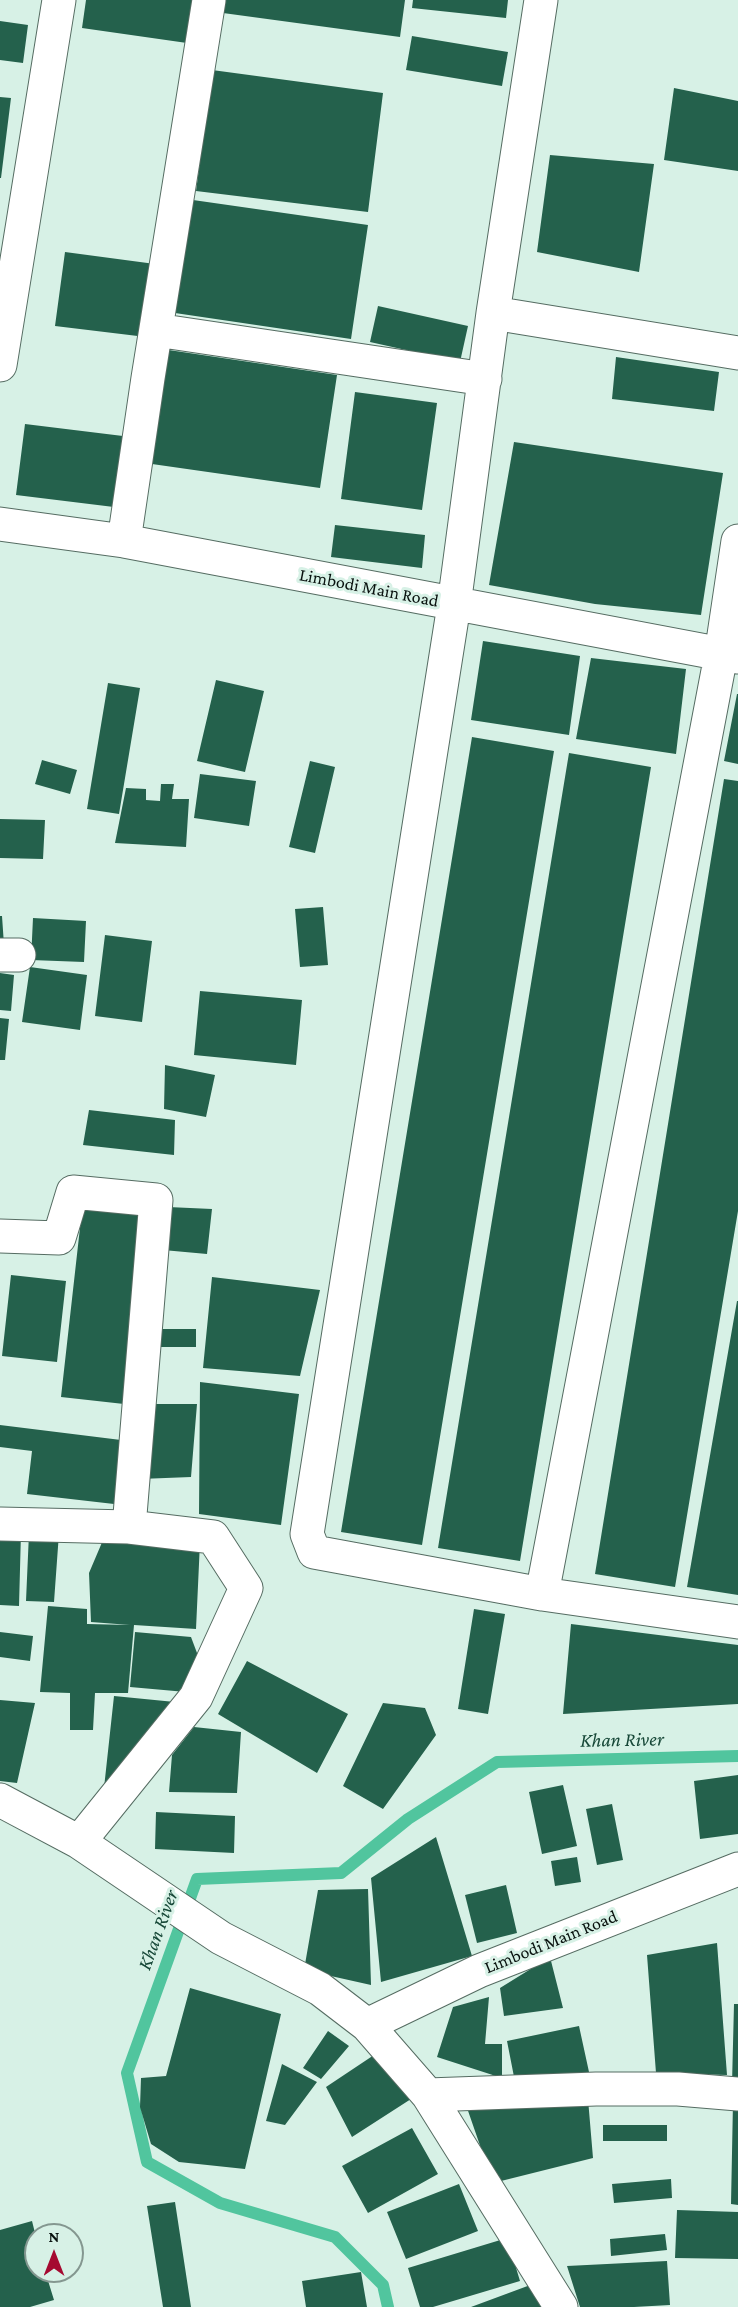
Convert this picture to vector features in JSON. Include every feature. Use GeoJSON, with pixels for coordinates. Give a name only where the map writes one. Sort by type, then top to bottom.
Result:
{"type":"FeatureCollection","features":[{"type":"Feature","properties":{"kind":"street"},"geometry":{"type":"LineString","coordinates":[[0,365],[59,0]]}},
{"type":"Feature","properties":{"kind":"street"},"geometry":{"type":"LineString","coordinates":[[124,541],[209,0]]}},
{"type":"Feature","properties":{"kind":"street"},"geometry":{"type":"LineString","coordinates":[[541,0],[493,314],[454,605],[307,1534],[314,1552],[542,1594],[738,1622]]}},
{"type":"Feature","properties":{"kind":"street"},"geometry":{"type":"LineString","coordinates":[[493,314],[738,353]]}},
{"type":"Feature","properties":{"kind":"street"},"geometry":{"type":"LineString","coordinates":[[156,330],[485,379]]}},
{"type":"Feature","properties":{"kind":"street","name":"Limbodi Main Road"},"geometry":{"type":"LineString","coordinates":[[0,524],[124,541],[730,656]]}},
{"type":"Feature","properties":{"kind":"street"},"geometry":{"type":"LineString","coordinates":[[542,1594],[730,656],[738,541]]}},
{"type":"Feature","properties":{"kind":"street"},"geometry":{"type":"LineString","coordinates":[[0,1236],[59,1238],[73,1192],[156,1200],[129,1527]]}},
{"type":"Feature","properties":{"kind":"street"},"geometry":{"type":"LineString","coordinates":[[0,1524],[129,1527],[213,1537],[246,1588],[196,1697],[79,1842]]}},
{"type":"Feature","properties":{"kind":"street"},"geometry":{"type":"LineString","coordinates":[[0,1800],[79,1842],[221,1938],[320,1989],[367,2025],[428,2095],[561,2307]]}},
{"type":"Feature","properties":{"kind":"street","name":"Limbodi Main Road"},"geometry":{"type":"LineString","coordinates":[[367,2025],[479,1971],[738,1869]]}},
{"type":"Feature","properties":{"kind":"street"},"geometry":{"type":"LineString","coordinates":[[428,2095],[596,2089],[678,2089],[738,2094]]}},
{"type":"Feature","properties":{"kind":"building"},"geometry":{"type":"Polygon","coordinates":[[[86,0],[193,0],[187,43],[82,28],[86,0]]]}},
{"type":"Feature","properties":{"kind":"building"},"geometry":{"type":"Polygon","coordinates":[[[225,0],[405,0],[400,37],[223,13],[225,0]]]}},
{"type":"Feature","properties":{"kind":"building"},"geometry":{"type":"Polygon","coordinates":[[[413,0],[508,0],[506,18],[412,8],[413,0]]]}},
{"type":"Feature","properties":{"kind":"building"},"geometry":{"type":"Polygon","coordinates":[[[0,21],[28,25],[23,63],[0,60],[0,21]]]}},
{"type":"Feature","properties":{"kind":"building"},"geometry":{"type":"Polygon","coordinates":[[[412,36],[508,52],[502,86],[406,70],[412,36]]]}},
{"type":"Feature","properties":{"kind":"building"},"geometry":{"type":"Polygon","coordinates":[[[212,70],[383,93],[368,212],[196,191],[212,70]]]}},
{"type":"Feature","properties":{"kind":"building"},"geometry":{"type":"Polygon","coordinates":[[[674,88],[738,101],[738,171],[664,160],[674,88]]]}},
{"type":"Feature","properties":{"kind":"building"},"geometry":{"type":"Polygon","coordinates":[[[0,97],[11,98],[1,178],[0,178],[0,97]]]}},
{"type":"Feature","properties":{"kind":"building"},"geometry":{"type":"Polygon","coordinates":[[[550,155],[654,164],[639,272],[537,252],[550,155]]]}},
{"type":"Feature","properties":{"kind":"building"},"geometry":{"type":"Polygon","coordinates":[[[193,200],[368,225],[351,339],[175,313],[193,200]]]}},
{"type":"Feature","properties":{"kind":"building"},"geometry":{"type":"Polygon","coordinates":[[[65,252],[155,264],[146,337],[55,326],[65,252]]]}},
{"type":"Feature","properties":{"kind":"building"},"geometry":{"type":"Polygon","coordinates":[[[378,306],[468,326],[460,362],[370,342],[378,306]]]}},
{"type":"Feature","properties":{"kind":"building"},"geometry":{"type":"Polygon","coordinates":[[[162,349],[337,375],[320,488],[145,463],[162,349]]]}},
{"type":"Feature","properties":{"kind":"building"},"geometry":{"type":"Polygon","coordinates":[[[616,357],[719,372],[714,411],[612,399],[616,357]]]}},
{"type":"Feature","properties":{"kind":"building"},"geometry":{"type":"Polygon","coordinates":[[[355,392],[437,403],[422,510],[341,499],[355,392]]]}},
{"type":"Feature","properties":{"kind":"building"},"geometry":{"type":"Polygon","coordinates":[[[25,424],[131,437],[122,508],[16,495],[25,424]]]}},
{"type":"Feature","properties":{"kind":"building"},"geometry":{"type":"Polygon","coordinates":[[[514,442],[723,473],[701,615],[595,604],[489,585],[514,442]]]}},
{"type":"Feature","properties":{"kind":"building"},"geometry":{"type":"Polygon","coordinates":[[[335,525],[425,535],[422,568],[331,557],[335,525]]]}},
{"type":"Feature","properties":{"kind":"building"},"geometry":{"type":"Polygon","coordinates":[[[483,641],[580,656],[569,735],[471,720],[483,641]]]}},
{"type":"Feature","properties":{"kind":"building"},"geometry":{"type":"Polygon","coordinates":[[[591,658],[686,669],[676,754],[576,739],[591,658]]]}},
{"type":"Feature","properties":{"kind":"building"},"geometry":{"type":"Polygon","coordinates":[[[216,680],[264,691],[245,772],[197,761],[216,680]]]}},
{"type":"Feature","properties":{"kind":"building"},"geometry":{"type":"Polygon","coordinates":[[[108,683],[140,688],[119,814],[87,809],[108,683]]]}},
{"type":"Feature","properties":{"kind":"building"},"geometry":{"type":"Polygon","coordinates":[[[738,694],[738,764],[724,761],[738,694]]]}},
{"type":"Feature","properties":{"kind":"building"},"geometry":{"type":"Polygon","coordinates":[[[472,737],[554,751],[422,1545],[341,1532],[472,737]]]}},
{"type":"Feature","properties":{"kind":"building"},"geometry":{"type":"Polygon","coordinates":[[[569,753],[651,767],[520,1561],[438,1548],[569,753]]]}},
{"type":"Feature","properties":{"kind":"building"},"geometry":{"type":"Polygon","coordinates":[[[42,760],[77,770],[70,794],[35,784],[42,760]]]}},
{"type":"Feature","properties":{"kind":"building"},"geometry":{"type":"Polygon","coordinates":[[[310,761],[335,767],[315,853],[289,847],[310,761]]]}},
{"type":"Feature","properties":{"kind":"building"},"geometry":{"type":"Polygon","coordinates":[[[200,774],[256,781],[249,826],[194,818],[200,774]]]}},
{"type":"Feature","properties":{"kind":"building"},"geometry":{"type":"Polygon","coordinates":[[[724,779],[738,781],[738,1211],[675,1587],[595,1574],[724,779]]]}},
{"type":"Feature","properties":{"kind":"building"},"geometry":{"type":"Polygon","coordinates":[[[161,784],[174,784],[172,799],[189,799],[186,847],[115,843],[126,788],[146,789],[146,800],[160,801],[161,784]]]}},
{"type":"Feature","properties":{"kind":"building"},"geometry":{"type":"Polygon","coordinates":[[[0,819],[45,820],[43,859],[0,858],[0,819]]]}},
{"type":"Feature","properties":{"kind":"building"},"geometry":{"type":"Polygon","coordinates":[[[323,907],[328,965],[300,967],[295,909],[323,907]]]}},
{"type":"Feature","properties":{"kind":"building"},"geometry":{"type":"Polygon","coordinates":[[[0,916],[2,916],[4,945],[0,945],[0,916]]]}},
{"type":"Feature","properties":{"kind":"building"},"geometry":{"type":"Polygon","coordinates":[[[33,918],[86,921],[84,962],[31,960],[33,918]]]}},
{"type":"Feature","properties":{"kind":"building"},"geometry":{"type":"Polygon","coordinates":[[[105,935],[152,941],[142,1022],[95,1016],[105,935]]]}},
{"type":"Feature","properties":{"kind":"building"},"geometry":{"type":"Polygon","coordinates":[[[30,967],[87,975],[80,1030],[22,1022],[30,967]]]}},
{"type":"Feature","properties":{"kind":"building"},"geometry":{"type":"Polygon","coordinates":[[[0,973],[14,975],[11,1011],[0,1010],[0,973]]]}},
{"type":"Feature","properties":{"kind":"building"},"geometry":{"type":"Polygon","coordinates":[[[200,991],[302,1000],[296,1065],[194,1055],[200,991]]]}},
{"type":"Feature","properties":{"kind":"building"},"geometry":{"type":"Polygon","coordinates":[[[0,1018],[9,1019],[5,1060],[0,1060],[0,1018]]]}},
{"type":"Feature","properties":{"kind":"building"},"geometry":{"type":"Polygon","coordinates":[[[165,1065],[215,1075],[206,1117],[164,1109],[165,1065]]]}},
{"type":"Feature","properties":{"kind":"building"},"geometry":{"type":"Polygon","coordinates":[[[89,1110],[175,1120],[174,1155],[83,1145],[89,1110]]]}},
{"type":"Feature","properties":{"kind":"building"},"geometry":{"type":"Polygon","coordinates":[[[83,1201],[149,1209],[133,1405],[61,1397],[83,1201]]]}},
{"type":"Feature","properties":{"kind":"building"},"geometry":{"type":"Polygon","coordinates":[[[168,1207],[212,1209],[207,1254],[163,1250],[168,1207]]]}},
{"type":"Feature","properties":{"kind":"building"},"geometry":{"type":"Polygon","coordinates":[[[11,1275],[66,1281],[57,1362],[2,1356],[11,1275]]]}},
{"type":"Feature","properties":{"kind":"building"},"geometry":{"type":"Polygon","coordinates":[[[212,1277],[320,1290],[300,1376],[203,1368],[212,1277]]]}},
{"type":"Feature","properties":{"kind":"building"},"geometry":{"type":"Polygon","coordinates":[[[738,1301],[738,1595],[687,1587],[738,1301]]]}},
{"type":"Feature","properties":{"kind":"building"},"geometry":{"type":"Polygon","coordinates":[[[152,1329],[196,1329],[196,1347],[152,1347],[152,1329]]]}},
{"type":"Feature","properties":{"kind":"building"},"geometry":{"type":"Polygon","coordinates":[[[200,1382],[299,1394],[281,1525],[199,1514],[200,1382]]]}},
{"type":"Feature","properties":{"kind":"building"},"geometry":{"type":"Polygon","coordinates":[[[147,1404],[197,1404],[191,1477],[140,1479],[147,1404]]]}},
{"type":"Feature","properties":{"kind":"building"},"geometry":{"type":"Polygon","coordinates":[[[0,1425],[121,1440],[114,1504],[27,1494],[32,1451],[0,1447],[0,1425]]]}},
{"type":"Feature","properties":{"kind":"building"},"geometry":{"type":"Polygon","coordinates":[[[21,1532],[19,1606],[0,1605],[0,1533],[21,1532]]]}},
{"type":"Feature","properties":{"kind":"building"},"geometry":{"type":"Polygon","coordinates":[[[29,1533],[59,1533],[54,1602],[26,1601],[29,1533]]]}},
{"type":"Feature","properties":{"kind":"building"},"geometry":{"type":"Polygon","coordinates":[[[106,1533],[200,1542],[196,1629],[134,1625],[128,1693],[95,1693],[93,1730],[70,1730],[70,1693],[40,1692],[48,1606],[87,1609],[87,1624],[130,1625],[91,1622],[89,1573],[106,1533]]]}},
{"type":"Feature","properties":{"kind":"building"},"geometry":{"type":"Polygon","coordinates":[[[474,1609],[505,1614],[488,1714],[458,1709],[474,1609]]]}},
{"type":"Feature","properties":{"kind":"building"},"geometry":{"type":"Polygon","coordinates":[[[571,1624],[738,1645],[738,1704],[563,1714],[571,1624]]]}},
{"type":"Feature","properties":{"kind":"building"},"geometry":{"type":"Polygon","coordinates":[[[0,1632],[33,1636],[30,1661],[0,1657],[0,1632]]]}},
{"type":"Feature","properties":{"kind":"building"},"geometry":{"type":"Polygon","coordinates":[[[135,1632],[191,1637],[200,1661],[186,1692],[130,1687],[135,1632]]]}},
{"type":"Feature","properties":{"kind":"building"},"geometry":{"type":"Polygon","coordinates":[[[247,1661],[348,1714],[317,1773],[218,1714],[247,1661]]]}},
{"type":"Feature","properties":{"kind":"building"},"geometry":{"type":"Polygon","coordinates":[[[114,1696],[185,1703],[104,1788],[114,1696]]]}},
{"type":"Feature","properties":{"kind":"building"},"geometry":{"type":"Polygon","coordinates":[[[0,1700],[35,1703],[17,1783],[0,1781],[0,1700]]]}},
{"type":"Feature","properties":{"kind":"building"},"geometry":{"type":"Polygon","coordinates":[[[383,1703],[425,1708],[436,1735],[383,1809],[343,1786],[383,1703]]]}},
{"type":"Feature","properties":{"kind":"building"},"geometry":{"type":"Polygon","coordinates":[[[194,1727],[241,1732],[237,1793],[169,1792],[172,1755],[194,1727]]]}},
{"type":"Feature","properties":{"kind":"building"},"geometry":{"type":"Polygon","coordinates":[[[738,1775],[738,1834],[700,1839],[694,1781],[738,1775]]]}},
{"type":"Feature","properties":{"kind":"building"},"geometry":{"type":"Polygon","coordinates":[[[563,1785],[577,1846],[542,1854],[529,1792],[563,1785]]]}},
{"type":"Feature","properties":{"kind":"building"},"geometry":{"type":"Polygon","coordinates":[[[612,1804],[623,1860],[597,1865],[586,1809],[612,1804]]]}},
{"type":"Feature","properties":{"kind":"building"},"geometry":{"type":"Polygon","coordinates":[[[156,1812],[235,1816],[234,1853],[155,1849],[156,1812]]]}},
{"type":"Feature","properties":{"kind":"building"},"geometry":{"type":"Polygon","coordinates":[[[436,1837],[472,1956],[381,1982],[371,1878],[436,1837]]]}},
{"type":"Feature","properties":{"kind":"building"},"geometry":{"type":"Polygon","coordinates":[[[577,1857],[581,1882],[555,1886],[551,1861],[577,1857]]]}},
{"type":"Feature","properties":{"kind":"building"},"geometry":{"type":"Polygon","coordinates":[[[506,1885],[517,1933],[477,1943],[465,1895],[506,1885]]]}},
{"type":"Feature","properties":{"kind":"building"},"geometry":{"type":"Polygon","coordinates":[[[368,1889],[371,1985],[304,1970],[318,1890],[368,1889]]]}},
{"type":"Feature","properties":{"kind":"building"},"geometry":{"type":"Polygon","coordinates":[[[717,1943],[727,2075],[656,2073],[647,1955],[717,1943]]]}},
{"type":"Feature","properties":{"kind":"building"},"geometry":{"type":"Polygon","coordinates":[[[550,1957],[563,2008],[504,2016],[500,1988],[550,1957]]]}},
{"type":"Feature","properties":{"kind":"building"},"geometry":{"type":"Polygon","coordinates":[[[190,1988],[281,2014],[245,2169],[179,2162],[151,2144],[140,2107],[141,2078],[166,2076],[190,1988]]]}},
{"type":"Feature","properties":{"kind":"building"},"geometry":{"type":"Polygon","coordinates":[[[489,1997],[485,2044],[502,2044],[502,2078],[437,2057],[453,2007],[489,1997]]]}},
{"type":"Feature","properties":{"kind":"building"},"geometry":{"type":"Polygon","coordinates":[[[734,2004],[738,2004],[738,2084],[732,2084],[734,2004]]]}},
{"type":"Feature","properties":{"kind":"building"},"geometry":{"type":"Polygon","coordinates":[[[579,2026],[589,2072],[516,2087],[507,2041],[579,2026]]]}},
{"type":"Feature","properties":{"kind":"building"},"geometry":{"type":"Polygon","coordinates":[[[328,2031],[349,2046],[321,2079],[303,2068],[328,2031]]]}},
{"type":"Feature","properties":{"kind":"building"},"geometry":{"type":"Polygon","coordinates":[[[377,2053],[411,2099],[352,2137],[326,2087],[377,2053]]]}},
{"type":"Feature","properties":{"kind":"building"},"geometry":{"type":"Polygon","coordinates":[[[282,2064],[317,2082],[285,2125],[266,2121],[282,2064]]]}},
{"type":"Feature","properties":{"kind":"building"},"geometry":{"type":"Polygon","coordinates":[[[588,2099],[593,2158],[493,2183],[466,2105],[588,2099]]]}},
{"type":"Feature","properties":{"kind":"building"},"geometry":{"type":"Polygon","coordinates":[[[733,2102],[738,2102],[738,2205],[731,2204],[733,2102]]]}},
{"type":"Feature","properties":{"kind":"building"},"geometry":{"type":"Polygon","coordinates":[[[603,2125],[667,2125],[667,2141],[603,2141],[603,2125]]]}},
{"type":"Feature","properties":{"kind":"building"},"geometry":{"type":"Polygon","coordinates":[[[412,2128],[438,2174],[368,2213],[342,2166],[412,2128]]]}},
{"type":"Feature","properties":{"kind":"building"},"geometry":{"type":"Polygon","coordinates":[[[671,2179],[672,2198],[614,2203],[612,2184],[671,2179]]]}},
{"type":"Feature","properties":{"kind":"building"},"geometry":{"type":"Polygon","coordinates":[[[459,2184],[478,2231],[406,2259],[387,2212],[459,2184]]]}},
{"type":"Feature","properties":{"kind":"building"},"geometry":{"type":"Polygon","coordinates":[[[175,2202],[191,2307],[163,2307],[147,2206],[175,2202]]]}},
{"type":"Feature","properties":{"kind":"building"},"geometry":{"type":"Polygon","coordinates":[[[677,2210],[738,2212],[738,2259],[675,2258],[677,2210]]]}},
{"type":"Feature","properties":{"kind":"building"},"geometry":{"type":"Polygon","coordinates":[[[24,2223],[24,2283],[49,2283],[54,2300],[30,2307],[0,2307],[0,2230],[24,2223]]]}},
{"type":"Feature","properties":{"kind":"building"},"geometry":{"type":"Polygon","coordinates":[[[665,2234],[667,2250],[611,2256],[610,2239],[665,2234]]]}},
{"type":"Feature","properties":{"kind":"building"},"geometry":{"type":"Polygon","coordinates":[[[507,2238],[520,2281],[433,2307],[420,2307],[408,2268],[507,2238]]]}},
{"type":"Feature","properties":{"kind":"building"},"geometry":{"type":"Polygon","coordinates":[[[667,2261],[670,2305],[634,2307],[580,2307],[567,2266],[667,2261]]]}},
{"type":"Feature","properties":{"kind":"building"},"geometry":{"type":"Polygon","coordinates":[[[361,2272],[367,2307],[306,2307],[302,2281],[361,2272]]]}},
{"type":"Feature","properties":{"kind":"building"},"geometry":{"type":"Polygon","coordinates":[[[533,2284],[542,2307],[471,2307],[533,2284]]]}},
{"type":"Feature","properties":{"kind":"waterway","name":"Khan River"},"geometry":{"type":"LineString","coordinates":[[388,2307],[383,2285],[335,2237],[220,2203],[147,2162],[127,2073],[197,1879],[341,1873],[408,1819],[497,1762],[738,1756]]}}]}
